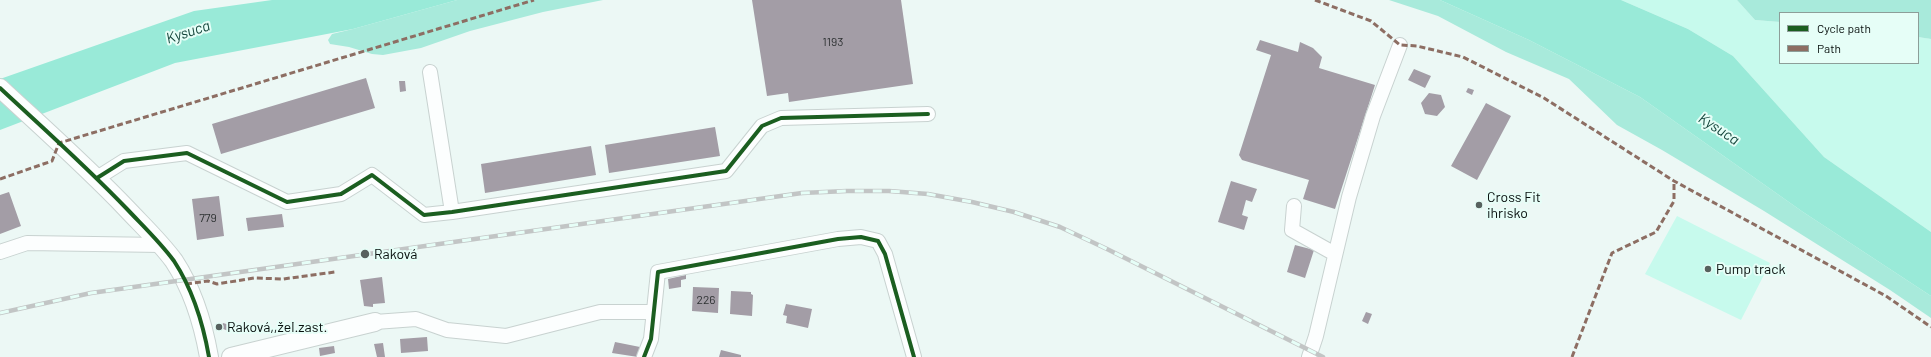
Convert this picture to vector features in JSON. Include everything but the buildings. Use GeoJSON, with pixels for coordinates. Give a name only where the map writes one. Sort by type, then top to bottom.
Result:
{"type":"FeatureCollection","features":[{"type":"Feature","properties":{"kind":"street"},"geometry":{"type":"LineString","coordinates":[[1309,357],[1316,336],[1349,197],[1373,116],[1400,45]]}},
{"type":"Feature","properties":{"kind":"street"},"geometry":{"type":"LineString","coordinates":[[430,72],[452,212]]}},
{"type":"Feature","properties":{"kind":"street"},"geometry":{"type":"LineString","coordinates":[[0,88],[98,178],[161,244],[174,262],[195,304],[200,316],[209,357]]}},
{"type":"Feature","properties":{"kind":"street"},"geometry":{"type":"LineString","coordinates":[[98,178],[124,161],[187,153],[287,202],[341,194],[372,175],[424,215],[726,171],[762,126],[781,118],[928,114]]}},
{"type":"Feature","properties":{"kind":"street"},"geometry":{"type":"LineString","coordinates":[[1294,206],[1292,230],[1335,254]]}},
{"type":"Feature","properties":{"kind":"street"},"geometry":{"type":"LineString","coordinates":[[644,357],[650,339],[658,272],[838,239],[861,237],[878,241],[885,254],[914,357]]}},
{"type":"Feature","properties":{"kind":"street"},"geometry":{"type":"LineString","coordinates":[[0,252],[27,242],[161,244]]}},
{"type":"Feature","properties":{"kind":"street"},"geometry":{"type":"LineString","coordinates":[[232,357],[375,322],[416,319],[447,330],[506,336],[600,312],[653,312]]}},
{"type":"Feature","properties":{"kind":"shaded area"},"geometry":{"type":"Polygon","coordinates":[[[457,0],[603,0],[543,12],[470,31],[421,48],[383,55],[372,54],[349,47],[330,44],[328,40],[332,34],[457,0]]]}},
{"type":"Feature","properties":{"kind":"shaded area"},"geometry":{"type":"Polygon","coordinates":[[[1389,0],[1440,0],[1529,40],[1640,97],[1803,212],[1931,296],[1931,318],[1890,290],[1764,211],[1617,125],[1569,79],[1506,52],[1438,16],[1389,0]]]}},
{"type":"Feature","properties":{"kind":"shaded area"},"geometry":{"type":"Polygon","coordinates":[[[1621,0],[1737,0],[1755,20],[1779,22],[1779,64],[1919,64],[1919,37],[1931,39],[1931,232],[1824,157],[1733,56],[1688,29],[1621,0]]]}},
{"type":"Feature","properties":{"kind":"shaded area"},"geometry":{"type":"Polygon","coordinates":[[[1737,0],[1931,0],[1931,39],[1919,37],[1919,12],[1779,12],[1779,22],[1755,20],[1737,0]]]}},
{"type":"Feature","properties":{"kind":"shaded area","name":"Pump track"},"geometry":{"type":"Polygon","coordinates":[[[1677,216],[1770,263],[1741,320],[1645,274],[1677,216]]]}},
{"type":"Feature","properties":{"kind":"water","name":"Kysuca"},"geometry":{"type":"Polygon","coordinates":[[[272,0],[457,0],[353,29],[175,63],[0,130],[0,79],[194,11],[272,0]]]}},
{"type":"Feature","properties":{"kind":"water","name":"Kysuca"},"geometry":{"type":"Polygon","coordinates":[[[1440,0],[1621,0],[1688,29],[1733,56],[1824,157],[1931,232],[1931,296],[1803,212],[1640,97],[1529,40],[1440,0]]]}},
{"type":"Feature","properties":{"kind":"railway"},"geometry":{"type":"LineString","coordinates":[[0,313],[91,293],[802,193],[889,191],[928,194],[972,202],[1014,212],[1060,227],[1323,357]]}},
{"type":"Feature","properties":{"kind":"marked path"},"geometry":{"type":"LineString","coordinates":[[0,179],[52,161],[59,143],[534,0]]}},
{"type":"Feature","properties":{"kind":"marked path"},"geometry":{"type":"LineString","coordinates":[[1315,0],[1371,21],[1400,45],[1417,46],[1463,57],[1544,98],[1674,181],[1886,296],[1931,327]]}},
{"type":"Feature","properties":{"kind":"marked path"},"geometry":{"type":"LineString","coordinates":[[1572,357],[1612,253],[1656,232],[1674,201],[1674,181]]}},
{"type":"Feature","properties":{"kind":"marked path"},"geometry":{"type":"LineString","coordinates":[[186,284],[208,281],[217,284],[254,278],[283,279],[335,272]]}},
{"type":"Feature","properties":{"kind":"cycle path"},"geometry":{"type":"LineString","coordinates":[[0,88],[112,193],[169,254],[181,272],[192,295],[204,332],[209,357]]}},
{"type":"Feature","properties":{"kind":"cycle path"},"geometry":{"type":"LineString","coordinates":[[97,178],[124,161],[187,153],[287,202],[341,194],[372,175],[424,215],[726,171],[762,126],[781,118],[928,114]]}},
{"type":"Feature","properties":{"kind":"cycle path"},"geometry":{"type":"LineString","coordinates":[[644,357],[651,339],[658,272],[838,239],[861,237],[878,241],[885,254],[914,357]]}},
{"type":"Feature","properties":{"kind":"place","name":"Cross Fit ihrisko"},"geometry":{"type":"Point","coordinates":[1479,205]}},
{"type":"Feature","properties":{"kind":"place","name":"Raková"},"geometry":{"type":"Point","coordinates":[365,254]}},
{"type":"Feature","properties":{"kind":"place","name":"Pump track"},"geometry":{"type":"Point","coordinates":[1708,269]}},
{"type":"Feature","properties":{"kind":"place","name":"Raková,,žel.zast."},"geometry":{"type":"Point","coordinates":[219,327]}}]}
